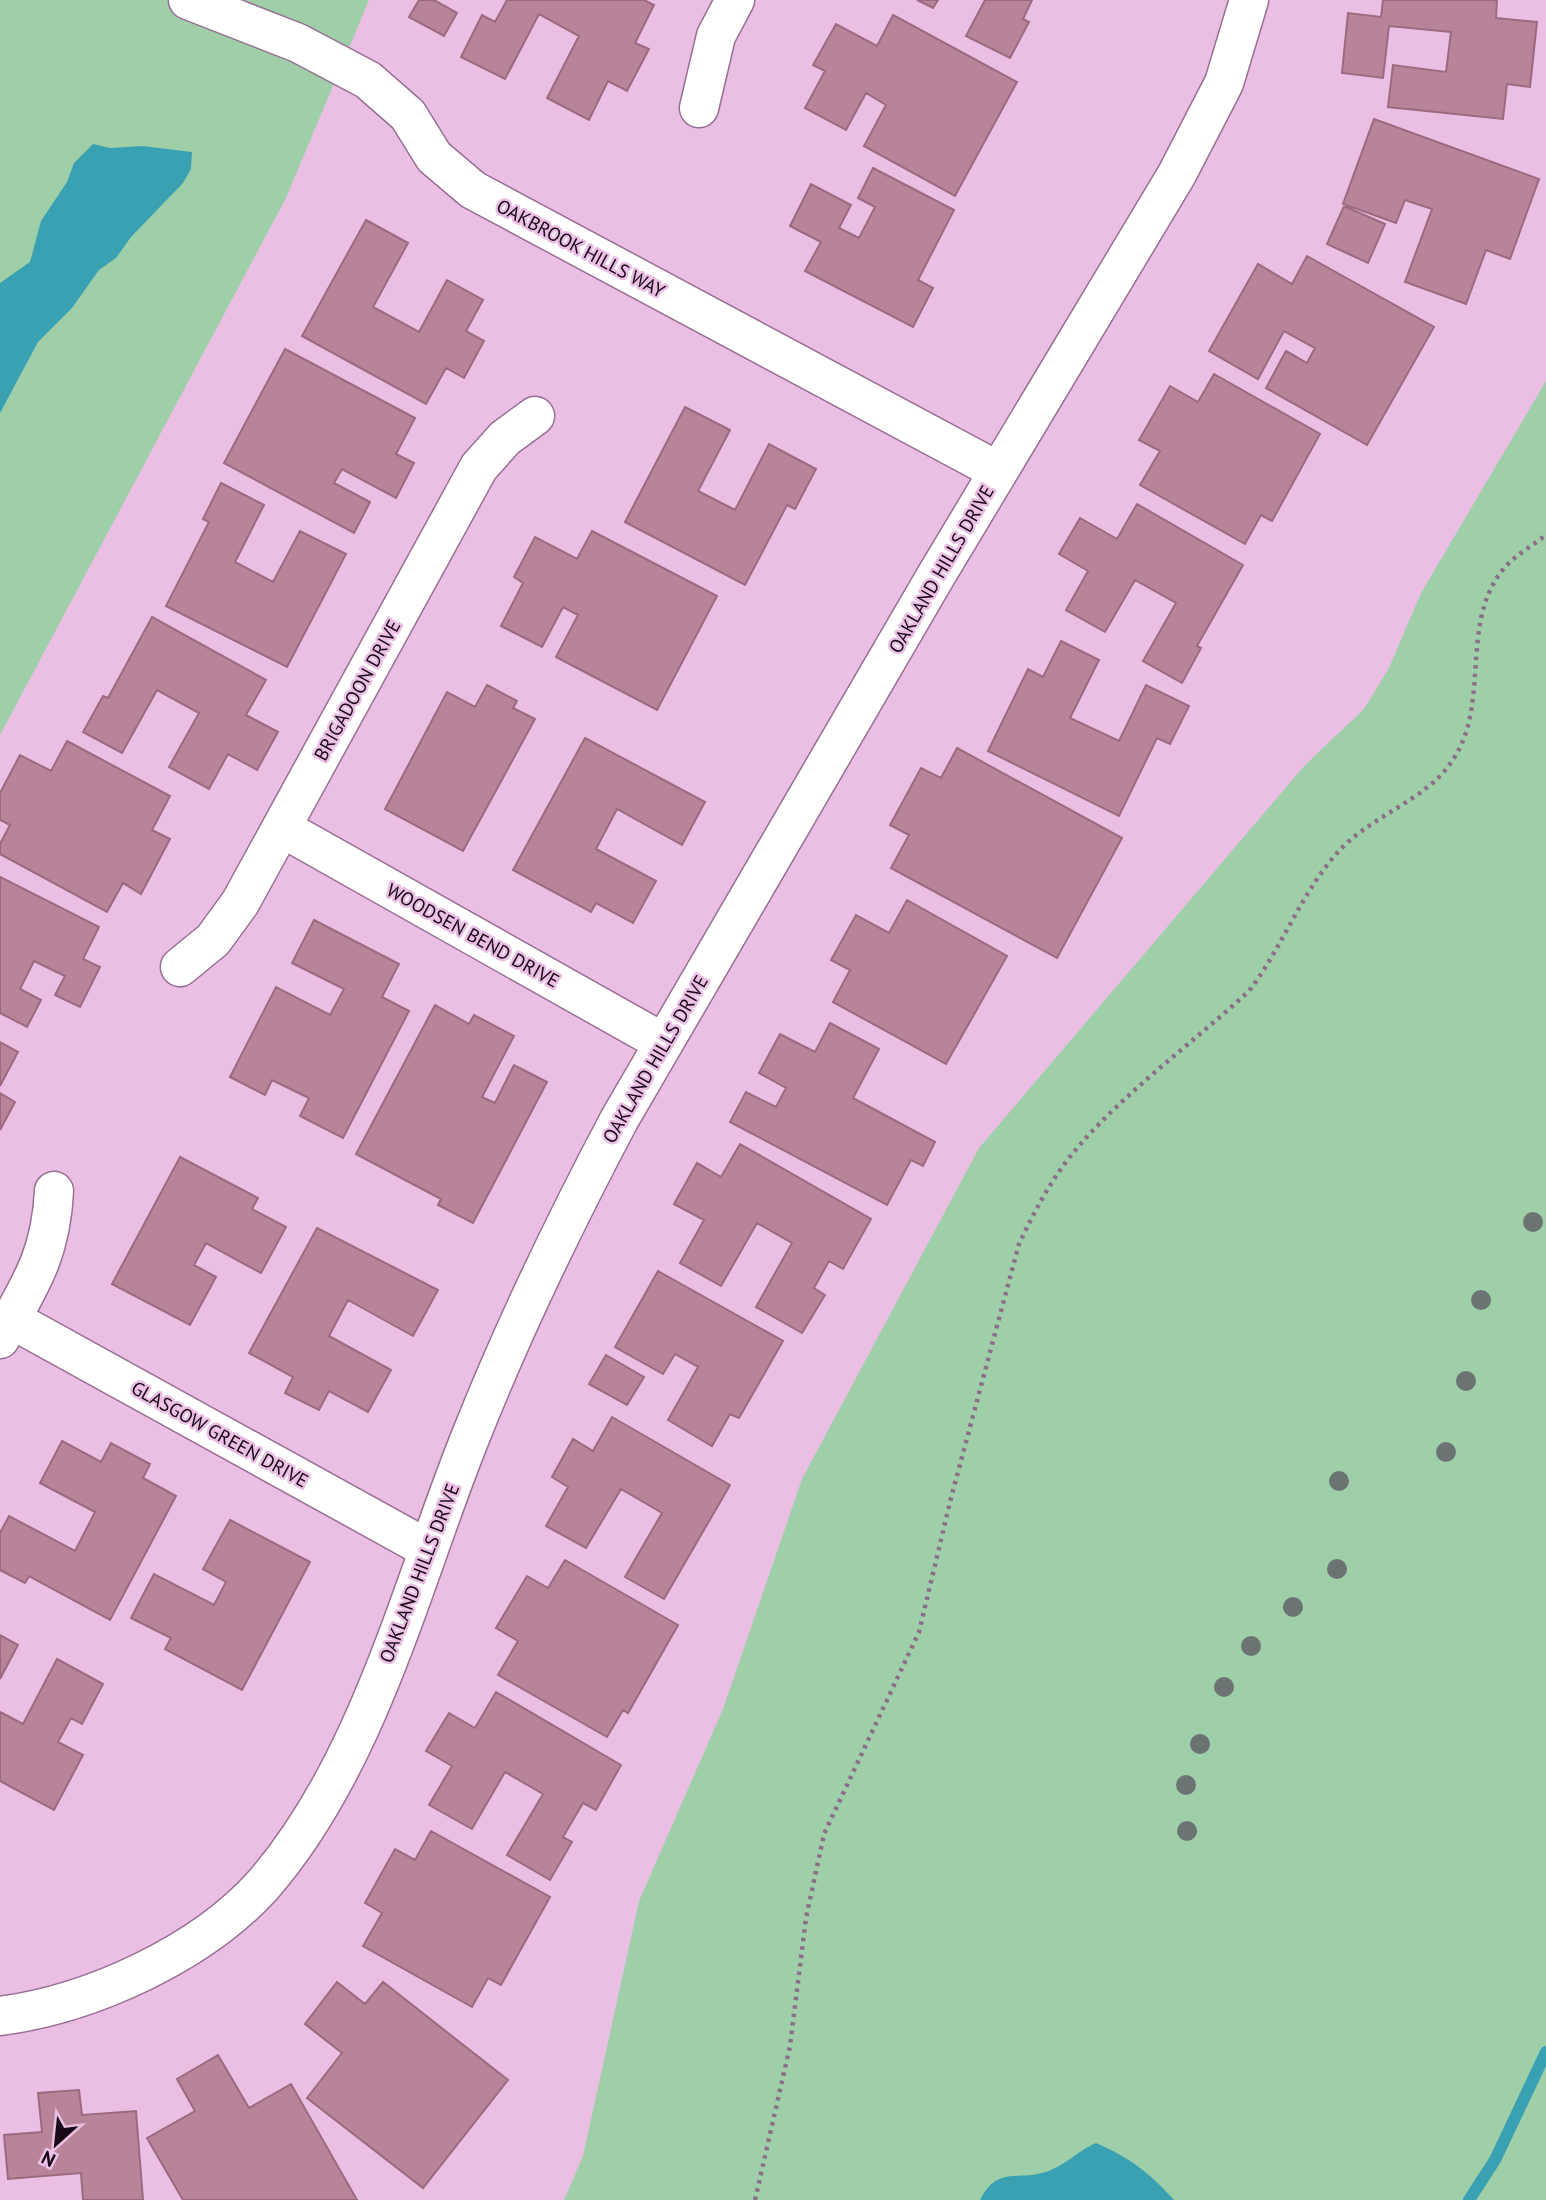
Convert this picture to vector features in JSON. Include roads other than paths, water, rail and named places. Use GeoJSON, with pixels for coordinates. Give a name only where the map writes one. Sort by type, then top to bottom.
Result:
{"type":"FeatureCollection","features":[{"type":"Feature","properties":{"kind":"street","name":"OAKBROOK HILLS WAY"},"geometry":{"type":"LineString","coordinates":[[188,0],[298,43],[368,80],[408,115],[434,157],[473,190],[998,471]]}},
{"type":"Feature","properties":{"kind":"street"},"geometry":{"type":"LineString","coordinates":[[699,108],[716,36],[734,0]]}},
{"type":"Feature","properties":{"kind":"street","name":"OAKLAND HILLS DRIVE"},"geometry":{"type":"LineString","coordinates":[[0,2016],[37,2011],[97,1992],[146,1970],[200,1939],[262,1885],[327,1791],[356,1734],[512,1337],[580,1193],[664,1043],[998,471],[1177,174],[1224,83],[1249,0]]}},
{"type":"Feature","properties":{"kind":"street","name":"BRIGADOON DRIVE"},"geometry":{"type":"LineString","coordinates":[[180,967],[213,940],[240,903],[479,467],[505,438],[535,416]]}},
{"type":"Feature","properties":{"kind":"street","name":"WOODSEN BEND DRIVE"},"geometry":{"type":"LineString","coordinates":[[282,828],[664,1043]]}},
{"type":"Feature","properties":{"kind":"street"},"geometry":{"type":"LineString","coordinates":[[6,1329],[42,1264],[52,1226],[54,1191]]}},
{"type":"Feature","properties":{"kind":"street","name":"GLASGOW GREEN DRIVE"},"geometry":{"type":"LineString","coordinates":[[6,1329],[428,1549]]}},
{"type":"Feature","properties":{"kind":"water"},"geometry":{"type":"Polygon","coordinates":[[[93,144],[110,148],[142,146],[192,152],[191,169],[183,183],[131,237],[116,258],[99,270],[72,308],[38,342],[0,413],[0,283],[30,262],[41,221],[67,182],[74,163],[93,144]]]}},
{"type":"Feature","properties":{"kind":"water"},"geometry":{"type":"Polygon","coordinates":[[[1096,2143],[1139,2167],[1174,2200],[980,2200],[986,2190],[1000,2179],[1050,2171],[1096,2143]]]}},
{"type":"Feature","properties":{"kind":"waterway"},"geometry":{"type":"LineString","coordinates":[[1469,2200],[1495,2160],[1546,2052]]}}]}
